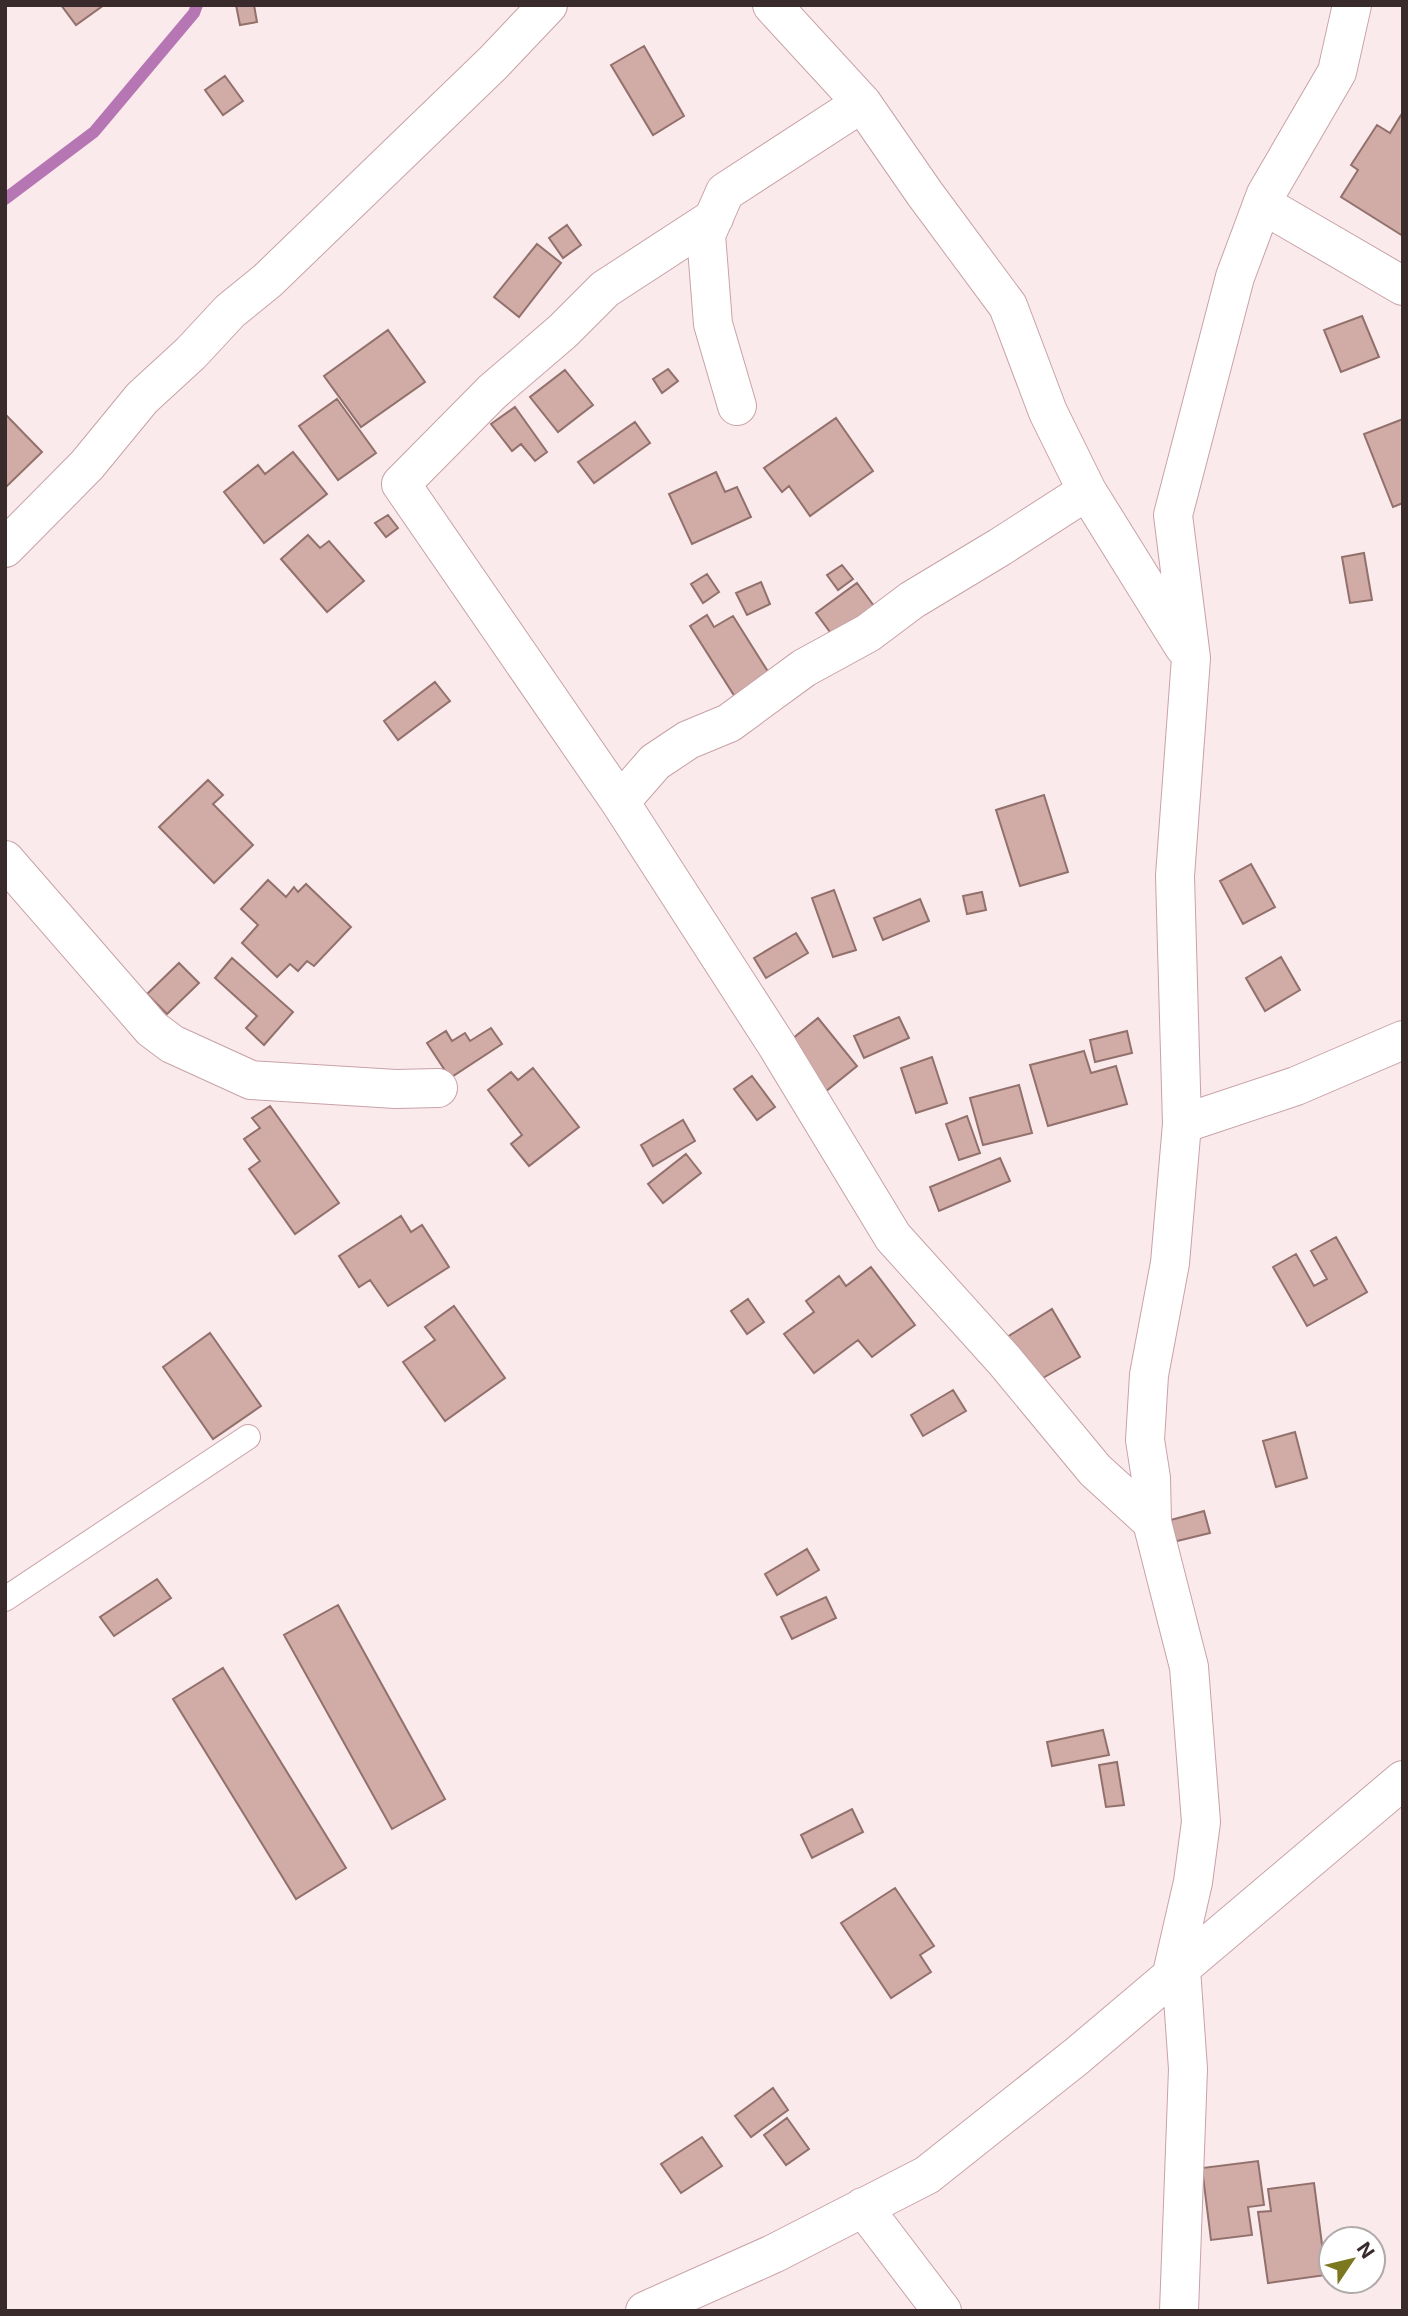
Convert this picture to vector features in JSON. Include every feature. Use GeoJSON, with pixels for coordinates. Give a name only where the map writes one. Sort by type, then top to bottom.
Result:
{"type":"FeatureCollection","features":[{"type":"Feature","properties":{"kind":"street"},"geometry":{"type":"LineString","coordinates":[[5,548],[87,465],[142,398],[493,63],[548,5]]}},
{"type":"Feature","properties":{"kind":"street"},"geometry":{"type":"LineString","coordinates":[[772,5],[862,103],[1008,306],[1048,412],[1087,491],[1191,658]]}},
{"type":"Feature","properties":{"kind":"street"},"geometry":{"type":"LineString","coordinates":[[1179,2311],[1188,2069],[1176,1974],[1201,1822],[1189,1667],[1152,1522],[1151,1478],[1145,1440],[1149,1375],[1170,1263],[1182,1124],[1175,876],[1191,658],[1173,515],[1235,277],[1266,194],[1337,72],[1352,5]]}},
{"type":"Feature","properties":{"kind":"street"},"geometry":{"type":"LineString","coordinates":[[737,406],[713,324],[706,235],[725,192],[862,103]]}},
{"type":"Feature","properties":{"kind":"street"},"geometry":{"type":"LineString","coordinates":[[1262,204],[1403,286]]}},
{"type":"Feature","properties":{"kind":"street"},"geometry":{"type":"LineString","coordinates":[[714,218],[605,289],[564,331],[492,392],[401,484],[620,802],[776,1044],[893,1237],[1004,1360],[1095,1471],[1152,1522]]}},
{"type":"Feature","properties":{"kind":"street"},"geometry":{"type":"LineString","coordinates":[[620,802],[655,762],[688,740],[729,723],[804,668],[868,633],[912,600],[1087,491]]}},
{"type":"Feature","properties":{"kind":"street"},"geometry":{"type":"LineString","coordinates":[[5,860],[152,1029],[172,1044],[251,1080],[396,1089],[438,1088]]}},
{"type":"Feature","properties":{"kind":"street"},"geometry":{"type":"LineString","coordinates":[[1182,1124],[1296,1086],[1403,1040]]}},
{"type":"Feature","properties":{"kind":"street"},"geometry":{"type":"LineString","coordinates":[[645,2311],[773,2254],[928,2175],[1176,1974],[1403,1780]]}},
{"type":"Feature","properties":{"kind":"street"},"geometry":{"type":"LineString","coordinates":[[863,2207],[942,2311]]}},
{"type":"Feature","properties":{"kind":"lane"},"geometry":{"type":"LineString","coordinates":[[5,1599],[248,1437]]}},
{"type":"Feature","properties":{"kind":"building"},"geometry":{"type":"Polygon","coordinates":[[[61,5],[104,5],[76,25],[61,5]]]}},
{"type":"Feature","properties":{"kind":"building"},"geometry":{"type":"Polygon","coordinates":[[[236,5],[254,5],[257,22],[240,25],[236,5]]]}},
{"type":"Feature","properties":{"kind":"building"},"geometry":{"type":"Polygon","coordinates":[[[644,46],[684,116],[653,135],[611,65],[644,46]]]}},
{"type":"Feature","properties":{"kind":"building"},"geometry":{"type":"Polygon","coordinates":[[[225,76],[243,101],[223,115],[205,90],[225,76]]]}},
{"type":"Feature","properties":{"kind":"building"},"geometry":{"type":"Polygon","coordinates":[[[1401,115],[1403,236],[1341,197],[1358,170],[1351,165],[1377,125],[1390,133],[1401,115]]]}},
{"type":"Feature","properties":{"kind":"building"},"geometry":{"type":"Polygon","coordinates":[[[567,225],[581,245],[563,258],[549,238],[567,225]]]}},
{"type":"Feature","properties":{"kind":"building"},"geometry":{"type":"Polygon","coordinates":[[[537,244],[561,263],[519,317],[494,297],[537,244]]]}},
{"type":"Feature","properties":{"kind":"building"},"geometry":{"type":"Polygon","coordinates":[[[1362,316],[1379,357],[1341,372],[1324,330],[1362,316]]]}},
{"type":"Feature","properties":{"kind":"building"},"geometry":{"type":"Polygon","coordinates":[[[388,330],[425,382],[361,427],[324,376],[388,330]]]}},
{"type":"Feature","properties":{"kind":"building"},"geometry":{"type":"Polygon","coordinates":[[[668,369],[678,381],[662,393],[653,379],[668,369]]]}},
{"type":"Feature","properties":{"kind":"building"},"geometry":{"type":"Polygon","coordinates":[[[565,370],[593,405],[558,432],[530,397],[565,370]]]}},
{"type":"Feature","properties":{"kind":"building"},"geometry":{"type":"Polygon","coordinates":[[[337,399],[376,453],[338,480],[299,426],[337,399]]]}},
{"type":"Feature","properties":{"kind":"building"},"geometry":{"type":"Polygon","coordinates":[[[515,407],[547,452],[535,461],[521,444],[512,451],[491,424],[515,407]]]}},
{"type":"Feature","properties":{"kind":"building"},"geometry":{"type":"Polygon","coordinates":[[[5,414],[42,452],[5,488],[5,414]]]}},
{"type":"Feature","properties":{"kind":"building"},"geometry":{"type":"Polygon","coordinates":[[[836,418],[873,471],[810,516],[789,486],[782,492],[764,468],[836,418]]]}},
{"type":"Feature","properties":{"kind":"building"},"geometry":{"type":"Polygon","coordinates":[[[1403,419],[1403,503],[1393,507],[1364,434],[1403,419]]]}},
{"type":"Feature","properties":{"kind":"building"},"geometry":{"type":"Polygon","coordinates":[[[635,422],[650,443],[594,483],[578,462],[635,422]]]}},
{"type":"Feature","properties":{"kind":"building"},"geometry":{"type":"Polygon","coordinates":[[[293,452],[327,494],[264,543],[224,492],[258,465],[265,474],[293,452]]]}},
{"type":"Feature","properties":{"kind":"building"},"geometry":{"type":"Polygon","coordinates":[[[716,472],[725,492],[737,487],[751,517],[692,544],[669,494],[716,472]]]}},
{"type":"Feature","properties":{"kind":"building"},"geometry":{"type":"Polygon","coordinates":[[[388,515],[398,528],[386,537],[375,523],[388,515]]]}},
{"type":"Feature","properties":{"kind":"building"},"geometry":{"type":"Polygon","coordinates":[[[308,535],[320,548],[329,541],[364,581],[327,612],[281,559],[308,535]]]}},
{"type":"Feature","properties":{"kind":"building"},"geometry":{"type":"Polygon","coordinates":[[[1364,553],[1372,600],[1350,603],[1342,557],[1364,553]]]}},
{"type":"Feature","properties":{"kind":"building"},"geometry":{"type":"Polygon","coordinates":[[[842,565],[853,579],[838,590],[827,575],[842,565]]]}},
{"type":"Feature","properties":{"kind":"building"},"geometry":{"type":"Polygon","coordinates":[[[707,574],[719,592],[703,603],[691,584],[707,574]]]}},
{"type":"Feature","properties":{"kind":"building"},"geometry":{"type":"Polygon","coordinates":[[[761,582],[770,604],[747,615],[736,593],[761,582]]]}},
{"type":"Feature","properties":{"kind":"building"},"geometry":{"type":"Polygon","coordinates":[[[857,583],[874,606],[833,636],[816,613],[857,583]]]}},
{"type":"Feature","properties":{"kind":"building"},"geometry":{"type":"Polygon","coordinates":[[[707,615],[714,627],[733,616],[772,678],[737,700],[690,626],[707,615]]]}},
{"type":"Feature","properties":{"kind":"building"},"geometry":{"type":"Polygon","coordinates":[[[435,682],[450,701],[398,740],[384,721],[435,682]]]}},
{"type":"Feature","properties":{"kind":"building"},"geometry":{"type":"Polygon","coordinates":[[[208,780],[223,795],[213,804],[253,845],[214,883],[159,827],[208,780]]]}},
{"type":"Feature","properties":{"kind":"building"},"geometry":{"type":"Polygon","coordinates":[[[1044,795],[1068,872],[1020,886],[996,810],[1044,795]]]}},
{"type":"Feature","properties":{"kind":"building"},"geometry":{"type":"Polygon","coordinates":[[[1251,864],[1275,907],[1243,924],[1220,881],[1251,864]]]}},
{"type":"Feature","properties":{"kind":"building"},"geometry":{"type":"Polygon","coordinates":[[[268,880],[286,897],[294,887],[298,892],[306,884],[351,927],[314,966],[307,961],[298,971],[290,964],[277,977],[242,943],[258,925],[241,909],[268,880]]]}},
{"type":"Feature","properties":{"kind":"building"},"geometry":{"type":"Polygon","coordinates":[[[834,890],[856,950],[833,957],[812,898],[834,890]]]}},
{"type":"Feature","properties":{"kind":"building"},"geometry":{"type":"Polygon","coordinates":[[[982,892],[986,910],[967,914],[963,896],[982,892]]]}},
{"type":"Feature","properties":{"kind":"building"},"geometry":{"type":"Polygon","coordinates":[[[920,899],[929,921],[883,940],[874,918],[920,899]]]}},
{"type":"Feature","properties":{"kind":"building"},"geometry":{"type":"Polygon","coordinates":[[[796,933],[808,953],[766,978],[754,958],[796,933]]]}},
{"type":"Feature","properties":{"kind":"building"},"geometry":{"type":"Polygon","coordinates":[[[1281,957],[1300,990],[1265,1011],[1246,978],[1281,957]]]}},
{"type":"Feature","properties":{"kind":"building"},"geometry":{"type":"Polygon","coordinates":[[[232,958],[293,1012],[264,1045],[246,1028],[257,1016],[215,978],[232,958]]]}},
{"type":"Feature","properties":{"kind":"building"},"geometry":{"type":"Polygon","coordinates":[[[179,963],[199,983],[167,1014],[147,994],[179,963]]]}},
{"type":"Feature","properties":{"kind":"building"},"geometry":{"type":"Polygon","coordinates":[[[899,1017],[909,1038],[864,1058],[854,1036],[899,1017]]]}},
{"type":"Feature","properties":{"kind":"building"},"geometry":{"type":"Polygon","coordinates":[[[818,1018],[857,1066],[825,1092],[786,1044],[818,1018]]]}},
{"type":"Feature","properties":{"kind":"building"},"geometry":{"type":"Polygon","coordinates":[[[491,1028],[502,1044],[450,1078],[427,1043],[446,1031],[452,1041],[465,1033],[470,1041],[491,1028]]]}},
{"type":"Feature","properties":{"kind":"building"},"geometry":{"type":"Polygon","coordinates":[[[1127,1031],[1132,1053],[1095,1062],[1090,1040],[1127,1031]]]}},
{"type":"Feature","properties":{"kind":"building"},"geometry":{"type":"Polygon","coordinates":[[[1084,1051],[1091,1073],[1116,1066],[1127,1104],[1048,1126],[1030,1065],[1084,1051]]]}},
{"type":"Feature","properties":{"kind":"building"},"geometry":{"type":"Polygon","coordinates":[[[932,1057],[947,1103],[916,1113],[901,1068],[932,1057]]]}},
{"type":"Feature","properties":{"kind":"building"},"geometry":{"type":"Polygon","coordinates":[[[533,1068],[579,1127],[529,1166],[511,1144],[522,1135],[488,1090],[511,1072],[518,1080],[533,1068]]]}},
{"type":"Feature","properties":{"kind":"building"},"geometry":{"type":"Polygon","coordinates":[[[752,1076],[775,1107],[757,1120],[734,1089],[752,1076]]]}},
{"type":"Feature","properties":{"kind":"building"},"geometry":{"type":"Polygon","coordinates":[[[1019,1085],[1032,1133],[983,1145],[970,1098],[1019,1085]]]}},
{"type":"Feature","properties":{"kind":"building"},"geometry":{"type":"Polygon","coordinates":[[[270,1106],[339,1203],[295,1234],[249,1169],[260,1161],[244,1139],[260,1128],[252,1118],[270,1106]]]}},
{"type":"Feature","properties":{"kind":"building"},"geometry":{"type":"Polygon","coordinates":[[[967,1116],[980,1153],[959,1160],[946,1124],[967,1116]]]}},
{"type":"Feature","properties":{"kind":"building"},"geometry":{"type":"Polygon","coordinates":[[[683,1120],[695,1141],[653,1166],[641,1145],[683,1120]]]}},
{"type":"Feature","properties":{"kind":"building"},"geometry":{"type":"Polygon","coordinates":[[[686,1154],[701,1173],[663,1203],[648,1184],[686,1154]]]}},
{"type":"Feature","properties":{"kind":"building"},"geometry":{"type":"Polygon","coordinates":[[[1000,1158],[1010,1181],[939,1211],[930,1187],[1000,1158]]]}},
{"type":"Feature","properties":{"kind":"building"},"geometry":{"type":"Polygon","coordinates":[[[401,1216],[411,1232],[422,1225],[449,1267],[388,1306],[370,1280],[359,1287],[339,1256],[401,1216]]]}},
{"type":"Feature","properties":{"kind":"building"},"geometry":{"type":"Polygon","coordinates":[[[1336,1237],[1367,1292],[1307,1326],[1273,1267],[1296,1254],[1314,1286],[1327,1279],[1311,1251],[1336,1237]]]}},
{"type":"Feature","properties":{"kind":"building"},"geometry":{"type":"Polygon","coordinates":[[[871,1267],[915,1325],[872,1357],[858,1340],[814,1373],[784,1334],[814,1312],[806,1301],[839,1276],[846,1286],[871,1267]]]}},
{"type":"Feature","properties":{"kind":"building"},"geometry":{"type":"Polygon","coordinates":[[[748,1299],[764,1322],[747,1334],[731,1311],[748,1299]]]}},
{"type":"Feature","properties":{"kind":"building"},"geometry":{"type":"Polygon","coordinates":[[[454,1306],[505,1378],[445,1421],[403,1362],[435,1340],[425,1327],[454,1306]]]}},
{"type":"Feature","properties":{"kind":"building"},"geometry":{"type":"Polygon","coordinates":[[[1052,1309],[1080,1357],[1034,1383],[1007,1337],[1052,1309]]]}},
{"type":"Feature","properties":{"kind":"building"},"geometry":{"type":"Polygon","coordinates":[[[210,1333],[261,1406],[213,1439],[163,1367],[210,1333]]]}},
{"type":"Feature","properties":{"kind":"building"},"geometry":{"type":"Polygon","coordinates":[[[953,1390],[966,1411],[923,1436],[911,1415],[953,1390]]]}},
{"type":"Feature","properties":{"kind":"building"},"geometry":{"type":"Polygon","coordinates":[[[1295,1432],[1307,1478],[1276,1487],[1263,1441],[1295,1432]]]}},
{"type":"Feature","properties":{"kind":"building"},"geometry":{"type":"Polygon","coordinates":[[[1204,1511],[1210,1533],[1173,1542],[1167,1521],[1204,1511]]]}},
{"type":"Feature","properties":{"kind":"building"},"geometry":{"type":"Polygon","coordinates":[[[807,1549],[819,1570],[777,1595],[765,1574],[807,1549]]]}},
{"type":"Feature","properties":{"kind":"building"},"geometry":{"type":"Polygon","coordinates":[[[157,1579],[171,1598],[114,1636],[100,1617],[157,1579]]]}},
{"type":"Feature","properties":{"kind":"building"},"geometry":{"type":"Polygon","coordinates":[[[826,1597],[836,1618],[792,1639],[781,1617],[826,1597]]]}},
{"type":"Feature","properties":{"kind":"building"},"geometry":{"type":"Polygon","coordinates":[[[338,1605],[445,1799],[392,1829],[284,1635],[338,1605]]]}},
{"type":"Feature","properties":{"kind":"building"},"geometry":{"type":"Polygon","coordinates":[[[223,1668],[346,1868],[296,1899],[173,1699],[223,1668]]]}},
{"type":"Feature","properties":{"kind":"building"},"geometry":{"type":"Polygon","coordinates":[[[1103,1730],[1109,1755],[1052,1766],[1047,1742],[1103,1730]]]}},
{"type":"Feature","properties":{"kind":"building"},"geometry":{"type":"Polygon","coordinates":[[[1117,1762],[1124,1805],[1106,1807],[1099,1765],[1117,1762]]]}},
{"type":"Feature","properties":{"kind":"building"},"geometry":{"type":"Polygon","coordinates":[[[852,1809],[863,1832],[812,1858],[801,1835],[852,1809]]]}},
{"type":"Feature","properties":{"kind":"building"},"geometry":{"type":"Polygon","coordinates":[[[895,1888],[934,1946],[920,1955],[931,1972],[891,1998],[841,1923],[895,1888]]]}},
{"type":"Feature","properties":{"kind":"building"},"geometry":{"type":"Polygon","coordinates":[[[773,2088],[788,2110],[751,2137],[735,2116],[773,2088]]]}},
{"type":"Feature","properties":{"kind":"building"},"geometry":{"type":"Polygon","coordinates":[[[787,2118],[809,2149],[786,2165],[764,2135],[787,2118]]]}},
{"type":"Feature","properties":{"kind":"building"},"geometry":{"type":"Polygon","coordinates":[[[702,2137],[722,2166],[681,2193],[661,2164],[702,2137]]]}},
{"type":"Feature","properties":{"kind":"building"},"geometry":{"type":"Polygon","coordinates":[[[1258,2161],[1264,2205],[1248,2207],[1252,2235],[1211,2240],[1202,2168],[1258,2161]]]}},
{"type":"Feature","properties":{"kind":"building"},"geometry":{"type":"Polygon","coordinates":[[[1314,2183],[1319,2225],[1317,2225],[1317,2276],[1268,2283],[1258,2212],[1271,2211],[1268,2189],[1314,2183]]]}},
{"type":"Feature","properties":{"kind":"waterway"},"geometry":{"type":"LineString","coordinates":[[5,199],[94,132],[194,13],[197,5]]}}]}
